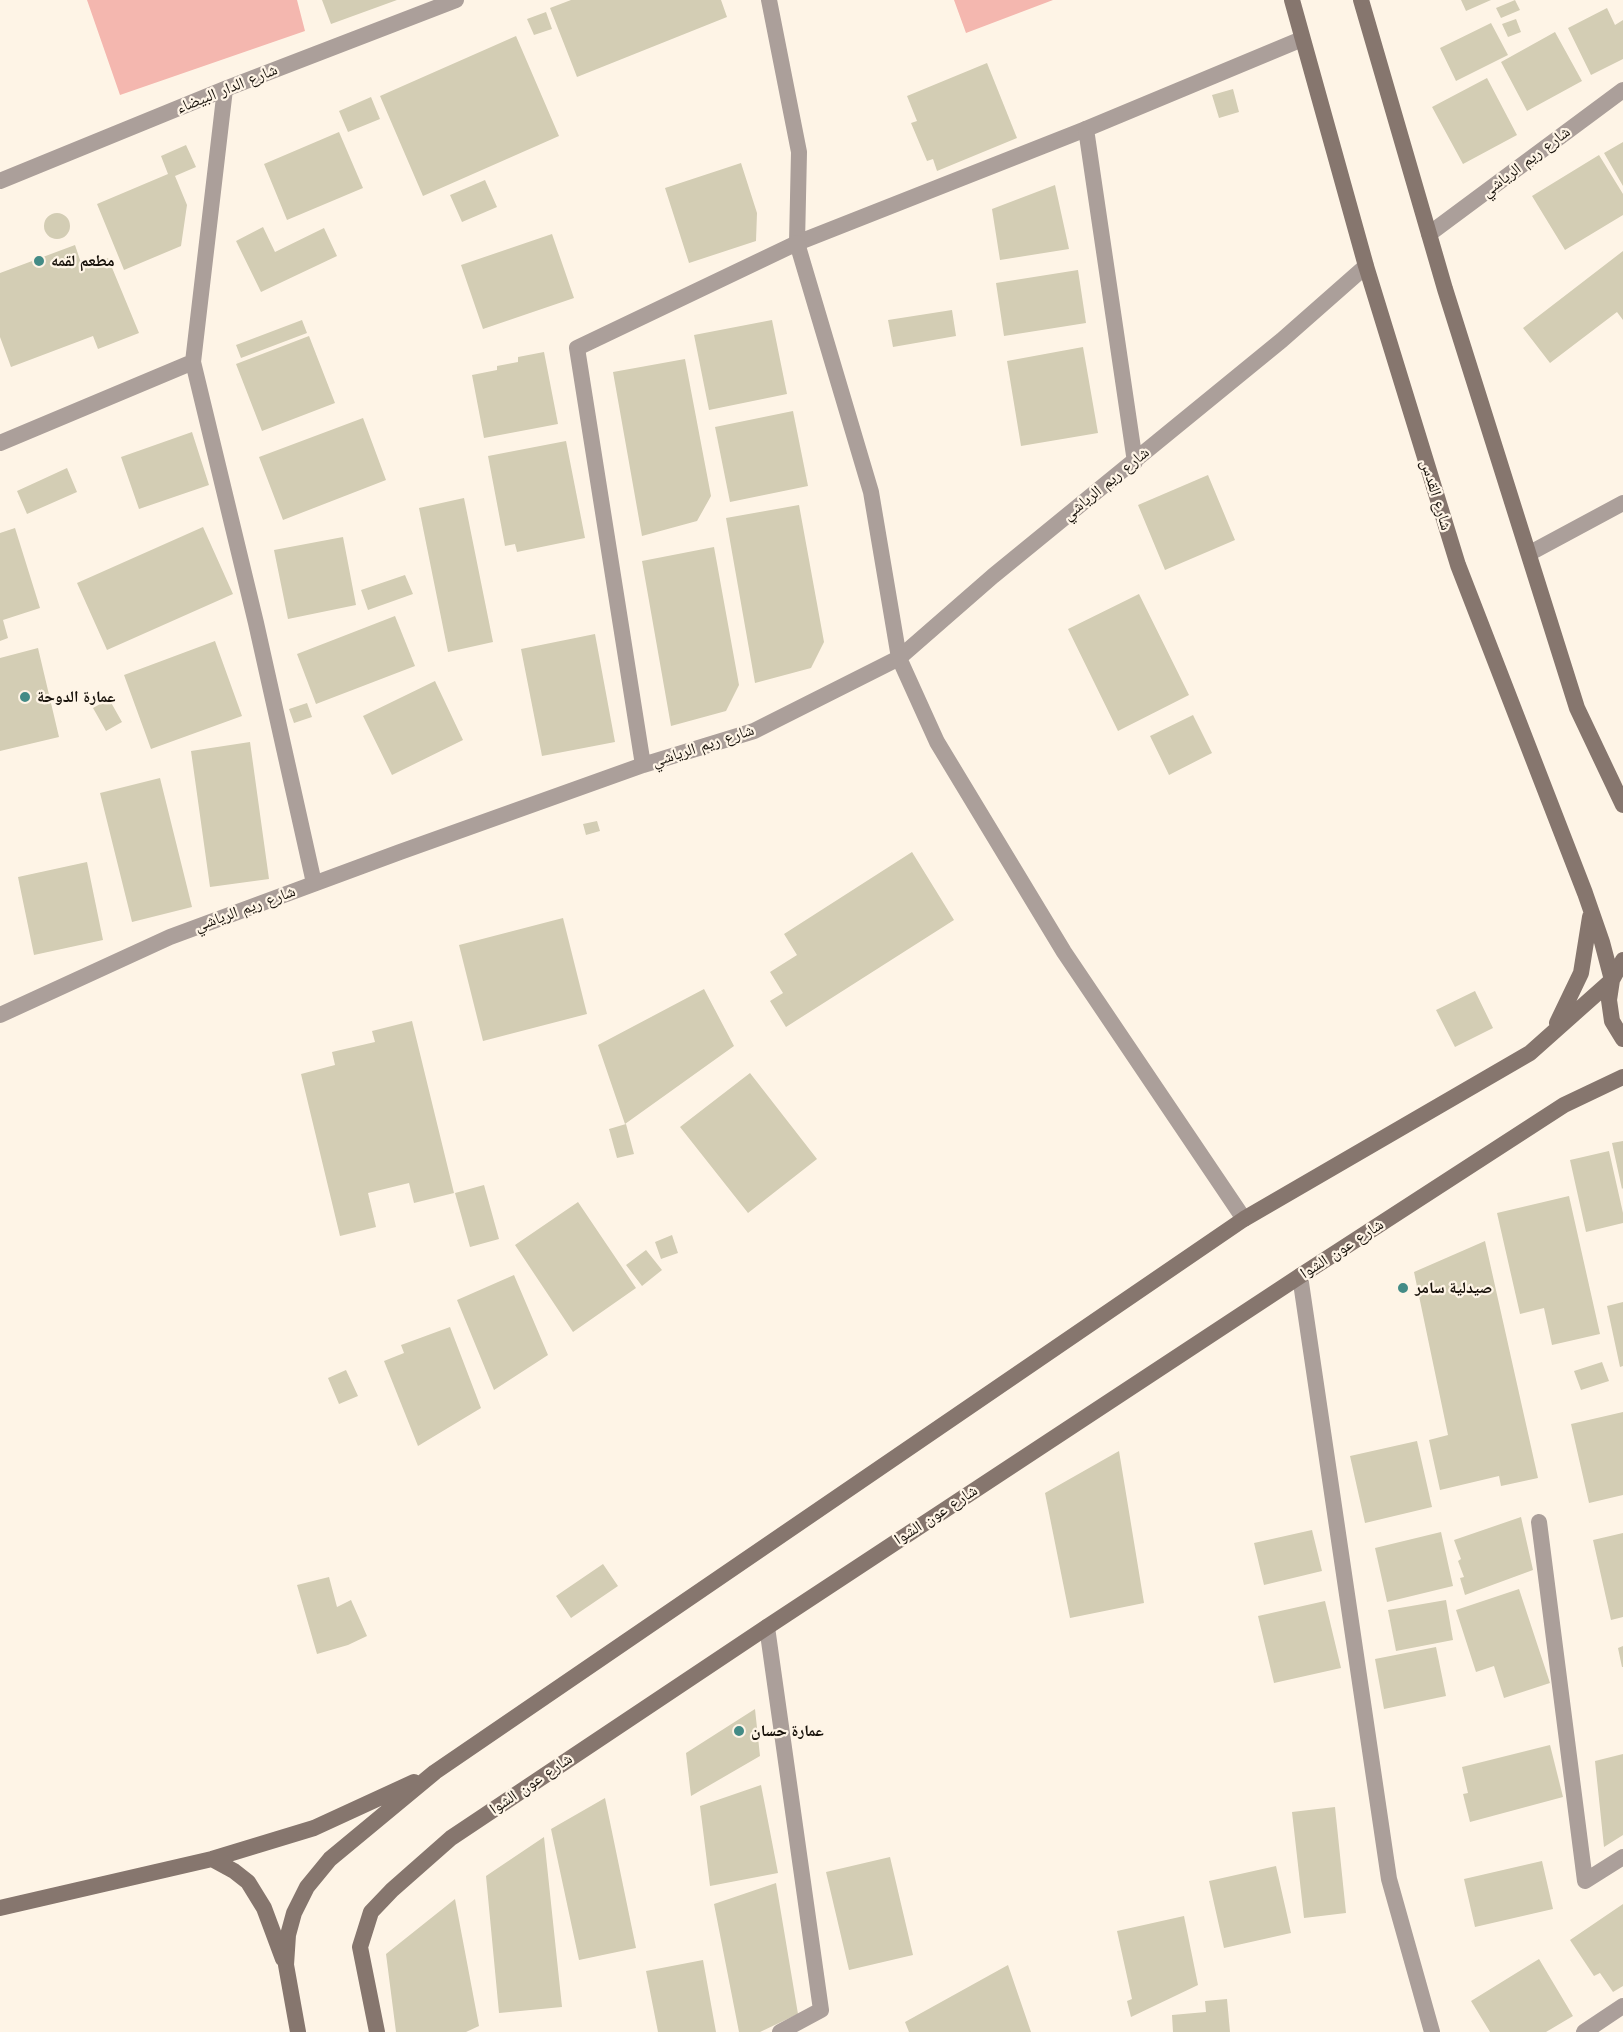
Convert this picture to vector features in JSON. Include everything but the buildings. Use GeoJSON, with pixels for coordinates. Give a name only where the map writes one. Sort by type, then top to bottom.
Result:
{"type":"FeatureCollection","features":[{"type":"Feature","properties":{"kind":"main road","name":"شارع القدس"},"geometry":{"type":"LineString","coordinates":[[1292,0],[1366,266],[1458,565],[1591,910],[1612,980]]}},
{"type":"Feature","properties":{"kind":"main road"},"geometry":{"type":"LineString","coordinates":[[1361,0],[1429,234],[1577,708],[1623,805]]}},
{"type":"Feature","properties":{"kind":"main road"},"geometry":{"type":"LineString","coordinates":[[1552,1033],[1581,973],[1588,942],[1591,910]]}},
{"type":"Feature","properties":{"kind":"main road"},"geometry":{"type":"LineString","coordinates":[[286,1965],[288,1935],[294,1913],[308,1887],[330,1859],[435,1772],[1244,1219],[1530,1053],[1612,980],[1623,960]]}},
{"type":"Feature","properties":{"kind":"main road"},"geometry":{"type":"LineString","coordinates":[[1612,980],[1609,1000],[1612,1021],[1623,1039]]}},
{"type":"Feature","properties":{"kind":"main road","name":"شارع عون الشوا"},"geometry":{"type":"LineString","coordinates":[[377,2032],[360,1947],[371,1912],[392,1890],[451,1838],[1300,1276],[1564,1106],[1623,1077]]}},
{"type":"Feature","properties":{"kind":"main road"},"geometry":{"type":"LineString","coordinates":[[0,1908],[212,1859],[314,1828],[435,1772]]}},
{"type":"Feature","properties":{"kind":"main road"},"geometry":{"type":"LineString","coordinates":[[212,1859],[234,1870],[248,1882],[264,1908],[286,1965],[298,2032]]}},
{"type":"Feature","properties":{"kind":"street","name":"شارع الدار البيضاء"},"geometry":{"type":"LineString","coordinates":[[0,181],[225,89],[456,0]]}},
{"type":"Feature","properties":{"kind":"street"},"geometry":{"type":"LineString","coordinates":[[769,0],[799,152],[797,243],[871,492],[899,658],[936,742],[1064,952],[1244,1219]]}},
{"type":"Feature","properties":{"kind":"street"},"geometry":{"type":"LineString","coordinates":[[643,765],[577,348],[797,243],[1086,129],[1302,39]]}},
{"type":"Feature","properties":{"kind":"street"},"geometry":{"type":"LineString","coordinates":[[225,89],[193,362],[256,623],[314,883]]}},
{"type":"Feature","properties":{"kind":"street","name":"شارع ريم الرياشي"},"geometry":{"type":"LineString","coordinates":[[1429,234],[1623,90]]}},
{"type":"Feature","properties":{"kind":"street"},"geometry":{"type":"LineString","coordinates":[[1086,129],[1135,462]]}},
{"type":"Feature","properties":{"kind":"street","name":"شارع ريم الرياشي"},"geometry":{"type":"LineString","coordinates":[[0,1015],[170,938],[314,883],[643,765],[754,731],[899,658],[993,576],[1282,340],[1366,266]]}},
{"type":"Feature","properties":{"kind":"street"},"geometry":{"type":"LineString","coordinates":[[0,443],[193,362]]}},
{"type":"Feature","properties":{"kind":"street"},"geometry":{"type":"LineString","coordinates":[[1530,553],[1623,503]]}},
{"type":"Feature","properties":{"kind":"street"},"geometry":{"type":"LineString","coordinates":[[1300,1276],[1389,1879],[1432,2032]]}},
{"type":"Feature","properties":{"kind":"street"},"geometry":{"type":"LineString","coordinates":[[1539,1522],[1585,1881],[1623,1857]]}},
{"type":"Feature","properties":{"kind":"street"},"geometry":{"type":"LineString","coordinates":[[767,1627],[820,2010],[780,2032]]}},
{"type":"Feature","properties":{"kind":"street"},"geometry":{"type":"LineString","coordinates":[[1584,2032],[1623,2006]]}},
{"type":"Feature","properties":{"kind":"shaded area"},"geometry":{"type":"Polygon","coordinates":[[[87,0],[297,0],[305,31],[120,95],[87,0]]]}},
{"type":"Feature","properties":{"kind":"shaded area"},"geometry":{"type":"Polygon","coordinates":[[[954,0],[1053,0],[966,33],[954,0]]]}},
{"type":"Feature","properties":{"kind":"place","name":"مطعم لقمه"},"geometry":{"type":"Point","coordinates":[39,261]}},
{"type":"Feature","properties":{"kind":"place","name":"عمارة الدوحة"},"geometry":{"type":"Point","coordinates":[25,697]}},
{"type":"Feature","properties":{"kind":"place","name":"صيدلية سامر"},"geometry":{"type":"Point","coordinates":[1403,1288]}},
{"type":"Feature","properties":{"kind":"place","name":"عمارة حسان"},"geometry":{"type":"Point","coordinates":[739,1731]}}]}
